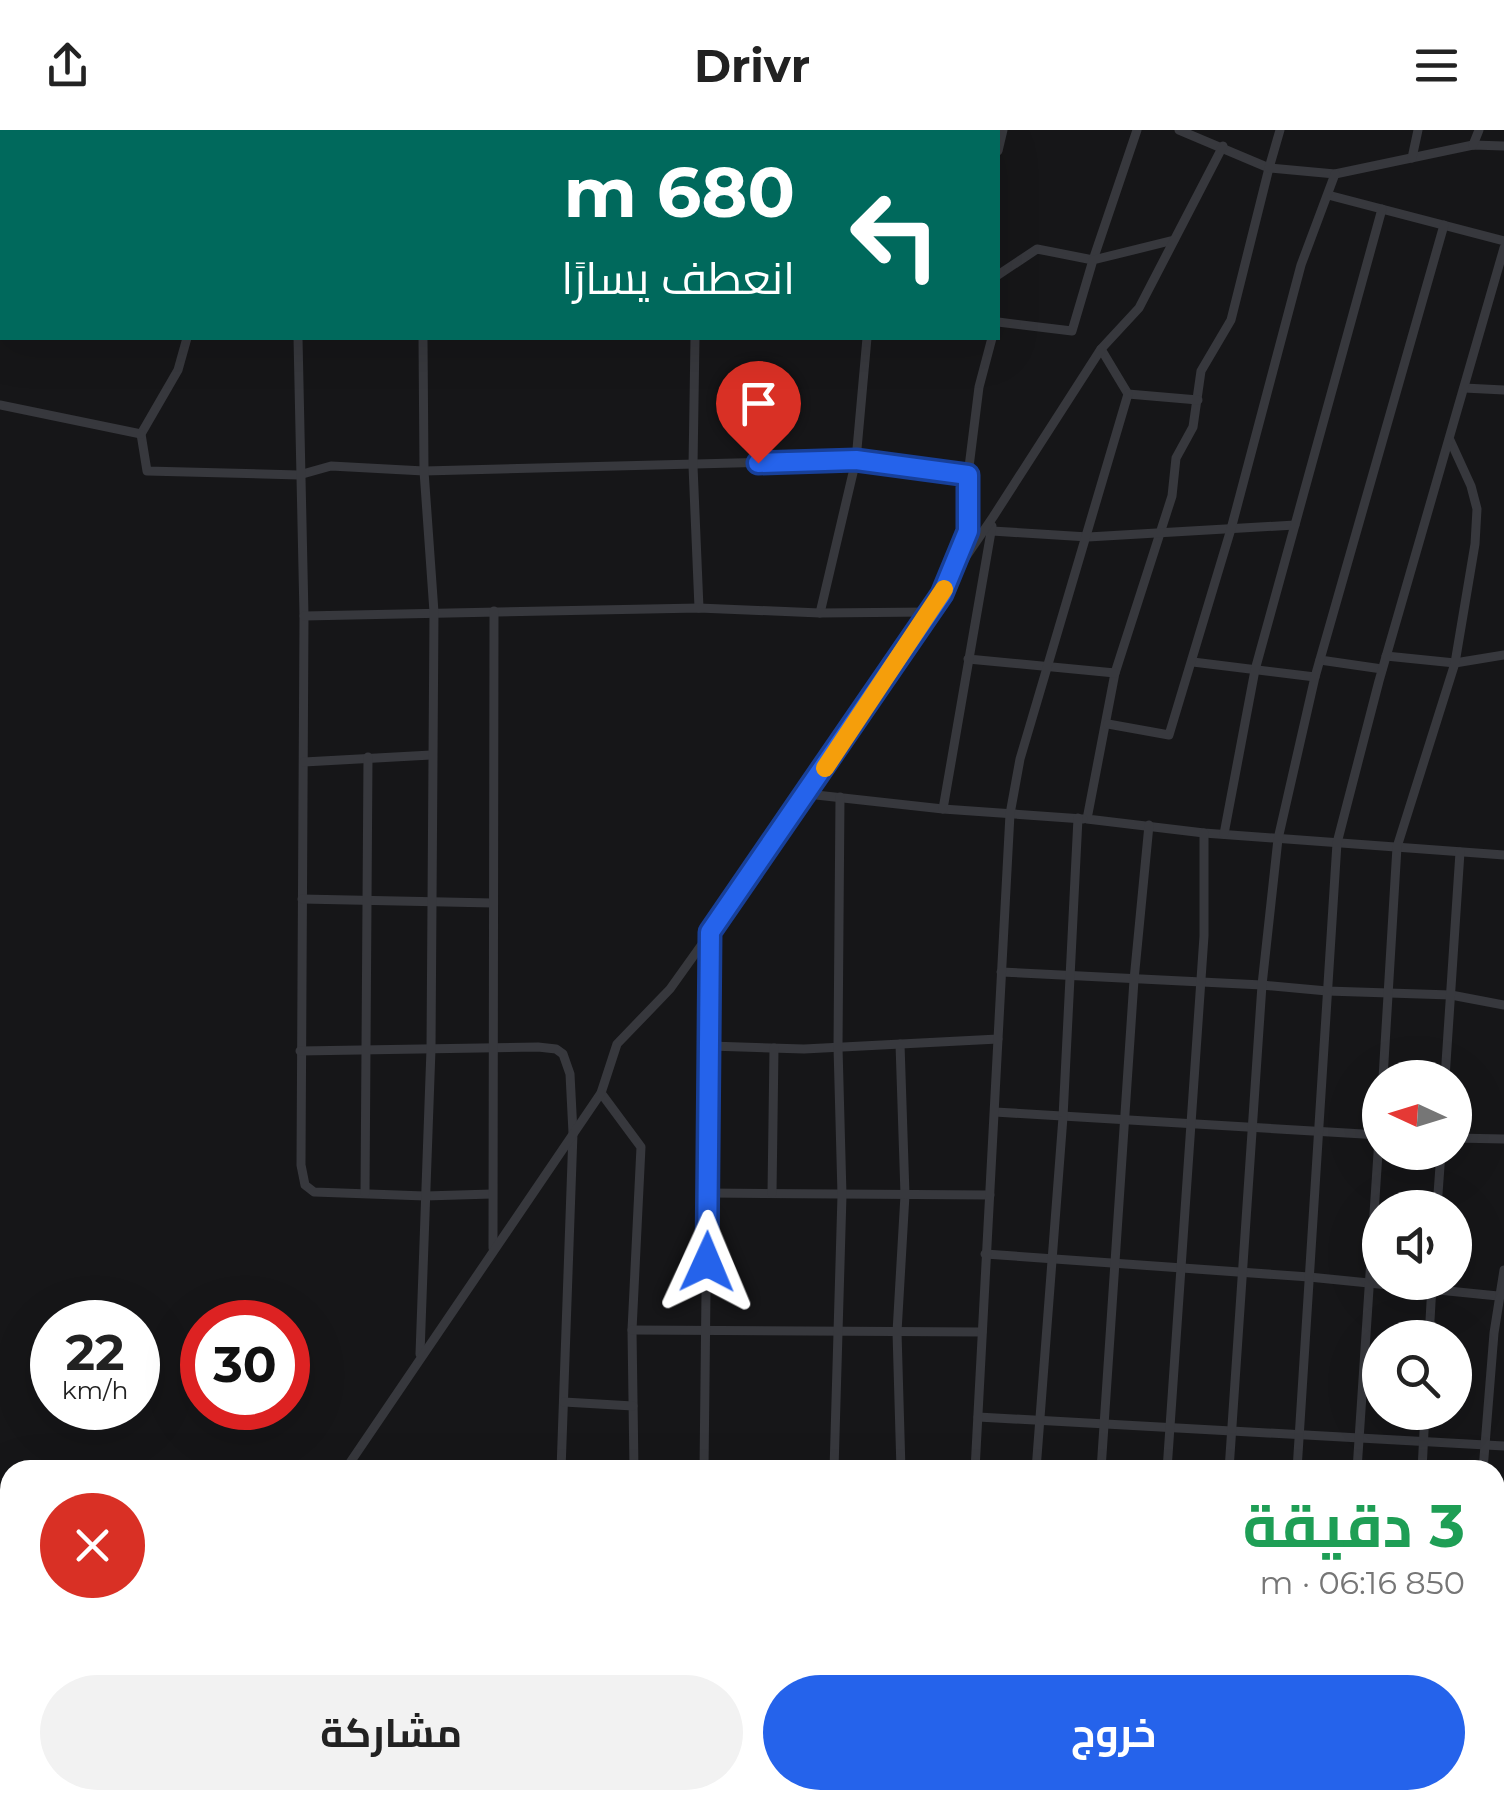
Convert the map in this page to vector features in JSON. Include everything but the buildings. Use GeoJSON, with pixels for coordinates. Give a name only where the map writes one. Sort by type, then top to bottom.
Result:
{"type":"FeatureCollection","features":[{"type":"Feature","properties":{"kind":"street"},"geometry":{"type":"LineString","coordinates":[[1000,322],[1072,331],[1136,130]]}},
{"type":"Feature","properties":{"kind":"street"},"geometry":{"type":"LineString","coordinates":[[1179,130],[1206,134],[1269,168],[1335,174],[1473,145],[1504,146]]}},
{"type":"Feature","properties":{"kind":"street"},"geometry":{"type":"LineString","coordinates":[[1037,1460],[1082,819],[1108,724],[1115,673],[1172,496],[1176,458],[1193,427],[1201,372],[1234,310],[1280,130]]}},
{"type":"Feature","properties":{"kind":"street"},"geometry":{"type":"LineString","coordinates":[[1412,158],[1418,130]]}},
{"type":"Feature","properties":{"kind":"street"},"geometry":{"type":"LineString","coordinates":[[1473,145],[1478,130]]}},
{"type":"Feature","properties":{"kind":"street"},"geometry":{"type":"LineString","coordinates":[[352,1460],[601,1093],[617,1044],[670,989],[942,594],[1101,348],[1140,308],[1223,146]]}},
{"type":"Feature","properties":{"kind":"street"},"geometry":{"type":"LineString","coordinates":[[1108,724],[1169,734],[1231,529],[1301,265],[1335,174]]}},
{"type":"Feature","properties":{"kind":"street"},"geometry":{"type":"LineString","coordinates":[[1298,1460],[1337,843],[1382,670],[1504,244],[1328,195]]}},
{"type":"Feature","properties":{"kind":"street"},"geometry":{"type":"LineString","coordinates":[[1224,834],[1255,670],[1382,210]]}},
{"type":"Feature","properties":{"kind":"street"},"geometry":{"type":"LineString","coordinates":[[1230,1460],[1262,985],[1278,839],[1315,677],[1444,225]]}},
{"type":"Feature","properties":{"kind":"street"},"geometry":{"type":"LineString","coordinates":[[1000,274],[1037,249],[1093,260],[1174,240]]}},
{"type":"Feature","properties":{"kind":"street"},"geometry":{"type":"LineString","coordinates":[[186,340],[178,370],[140,434],[148,471],[299,475],[331,466],[424,471],[856,460],[968,475]]}},
{"type":"Feature","properties":{"kind":"street"},"geometry":{"type":"LineString","coordinates":[[298,340],[304,616],[300,1051],[301,1165],[305,1185],[314,1192],[492,1194]]}},
{"type":"Feature","properties":{"kind":"street"},"geometry":{"type":"LineString","coordinates":[[420,1357],[430,1049],[434,612],[424,471],[423,340]]}},
{"type":"Feature","properties":{"kind":"street"},"geometry":{"type":"LineString","coordinates":[[695,340],[693,466],[699,608]]}},
{"type":"Feature","properties":{"kind":"street"},"geometry":{"type":"LineString","coordinates":[[820,613],[856,460],[867,340]]}},
{"type":"Feature","properties":{"kind":"street"},"geometry":{"type":"LineString","coordinates":[[942,594],[968,531],[968,475],[979,387],[991,340]]}},
{"type":"Feature","properties":{"kind":"street"},"geometry":{"type":"LineString","coordinates":[[976,1460],[984,1254],[1010,814],[1020,759],[1128,394],[1101,348]]}},
{"type":"Feature","properties":{"kind":"street"},"geometry":{"type":"LineString","coordinates":[[1464,388],[1504,390]]}},
{"type":"Feature","properties":{"kind":"street"},"geometry":{"type":"LineString","coordinates":[[1128,394],[1198,400]]}},
{"type":"Feature","properties":{"kind":"street"},"geometry":{"type":"LineString","coordinates":[[0,405],[140,434]]}},
{"type":"Feature","properties":{"kind":"street"},"geometry":{"type":"LineString","coordinates":[[1384,1060],[1397,846],[1455,663],[1475,544],[1477,509],[1450,440]]}},
{"type":"Feature","properties":{"kind":"street"},"geometry":{"type":"LineString","coordinates":[[943,810],[993,517]]}},
{"type":"Feature","properties":{"kind":"street"},"geometry":{"type":"LineString","coordinates":[[992,531],[1088,537],[1295,525]]}},
{"type":"Feature","properties":{"kind":"street"},"geometry":{"type":"LineString","coordinates":[[304,616],[699,608],[929,612]]}},
{"type":"Feature","properties":{"kind":"street"},"geometry":{"type":"LineString","coordinates":[[493,1250],[494,611]]}},
{"type":"Feature","properties":{"kind":"street"},"geometry":{"type":"LineString","coordinates":[[1386,656],[1455,663],[1504,655]]}},
{"type":"Feature","properties":{"kind":"street"},"geometry":{"type":"LineString","coordinates":[[968,659],[1115,673]]}},
{"type":"Feature","properties":{"kind":"street"},"geometry":{"type":"LineString","coordinates":[[1320,660],[1382,670]]}},
{"type":"Feature","properties":{"kind":"street"},"geometry":{"type":"LineString","coordinates":[[1193,662],[1315,677]]}},
{"type":"Feature","properties":{"kind":"street"},"geometry":{"type":"LineString","coordinates":[[304,762],[431,755]]}},
{"type":"Feature","properties":{"kind":"street"},"geometry":{"type":"LineString","coordinates":[[365,1193],[368,757]]}},
{"type":"Feature","properties":{"kind":"street"},"geometry":{"type":"LineString","coordinates":[[807,794],[1204,833],[1504,854]]}},
{"type":"Feature","properties":{"kind":"street"},"geometry":{"type":"LineString","coordinates":[[834,1460],[842,1194],[838,1047],[840,797]]}},
{"type":"Feature","properties":{"kind":"street"},"geometry":{"type":"LineString","coordinates":[[1102,1460],[1134,980],[1149,826]]}},
{"type":"Feature","properties":{"kind":"street"},"geometry":{"type":"LineString","coordinates":[[1168,1460],[1204,936],[1204,833]]}},
{"type":"Feature","properties":{"kind":"street"},"geometry":{"type":"LineString","coordinates":[[1447,1060],[1460,852]]}},
{"type":"Feature","properties":{"kind":"street"},"geometry":{"type":"LineString","coordinates":[[302,899],[493,903]]}},
{"type":"Feature","properties":{"kind":"street"},"geometry":{"type":"LineString","coordinates":[[704,1460],[710,932]]}},
{"type":"Feature","properties":{"kind":"street"},"geometry":{"type":"LineString","coordinates":[[1001,972],[1451,995],[1504,1005]]}},
{"type":"Feature","properties":{"kind":"street"},"geometry":{"type":"LineString","coordinates":[[710,1046],[838,1047],[998,1039]]}},
{"type":"Feature","properties":{"kind":"street"},"geometry":{"type":"LineString","coordinates":[[900,1044],[904,1196],[897,1332],[902,1460]]}},
{"type":"Feature","properties":{"kind":"street"},"geometry":{"type":"LineString","coordinates":[[300,1051],[538,1048],[556,1049],[564,1054],[570,1074],[573,1133],[562,1460]]}},
{"type":"Feature","properties":{"kind":"street"},"geometry":{"type":"LineString","coordinates":[[772,1194],[774,1048]]}},
{"type":"Feature","properties":{"kind":"street"},"geometry":{"type":"LineString","coordinates":[[601,1093],[641,1147],[632,1330],[634,1460]]}},
{"type":"Feature","properties":{"kind":"street"},"geometry":{"type":"LineString","coordinates":[[995,1112],[1362,1134]]}},
{"type":"Feature","properties":{"kind":"street"},"geometry":{"type":"LineString","coordinates":[[1472,1139],[1504,1140]]}},
{"type":"Feature","properties":{"kind":"street"},"geometry":{"type":"LineString","coordinates":[[709,1194],[990,1195]]}},
{"type":"Feature","properties":{"kind":"street"},"geometry":{"type":"LineString","coordinates":[[984,1254],[1362,1283]]}},
{"type":"Feature","properties":{"kind":"street"},"geometry":{"type":"LineString","coordinates":[[1484,1460],[1498,1296],[1504,1270]]}},
{"type":"Feature","properties":{"kind":"street"},"geometry":{"type":"LineString","coordinates":[[1472,1292],[1498,1296]]}},
{"type":"Feature","properties":{"kind":"street"},"geometry":{"type":"LineString","coordinates":[[1357,1460],[1368,1300]]}},
{"type":"Feature","properties":{"kind":"street"},"geometry":{"type":"LineString","coordinates":[[632,1330],[982,1332]]}},
{"type":"Feature","properties":{"kind":"street"},"geometry":{"type":"LineString","coordinates":[[564,1402],[633,1406]]}},
{"type":"Feature","properties":{"kind":"street"},"geometry":{"type":"LineString","coordinates":[[978,1417],[1504,1446]]}},
{"type":"Feature","properties":{"kind":"street"},"geometry":{"type":"LineString","coordinates":[[1422,1460],[1424,1430]]}},
{"type":"Feature","properties":{"kind":"slow traffic"},"geometry":{"type":"LineString","coordinates":[[825,768],[944,589]]}},
{"type":"Feature","properties":{"kind":"route"},"geometry":{"type":"LineString","coordinates":[[707,1262],[710,932],[942,594],[968,531],[968,475],[856,460],[758,463]]}}]}
